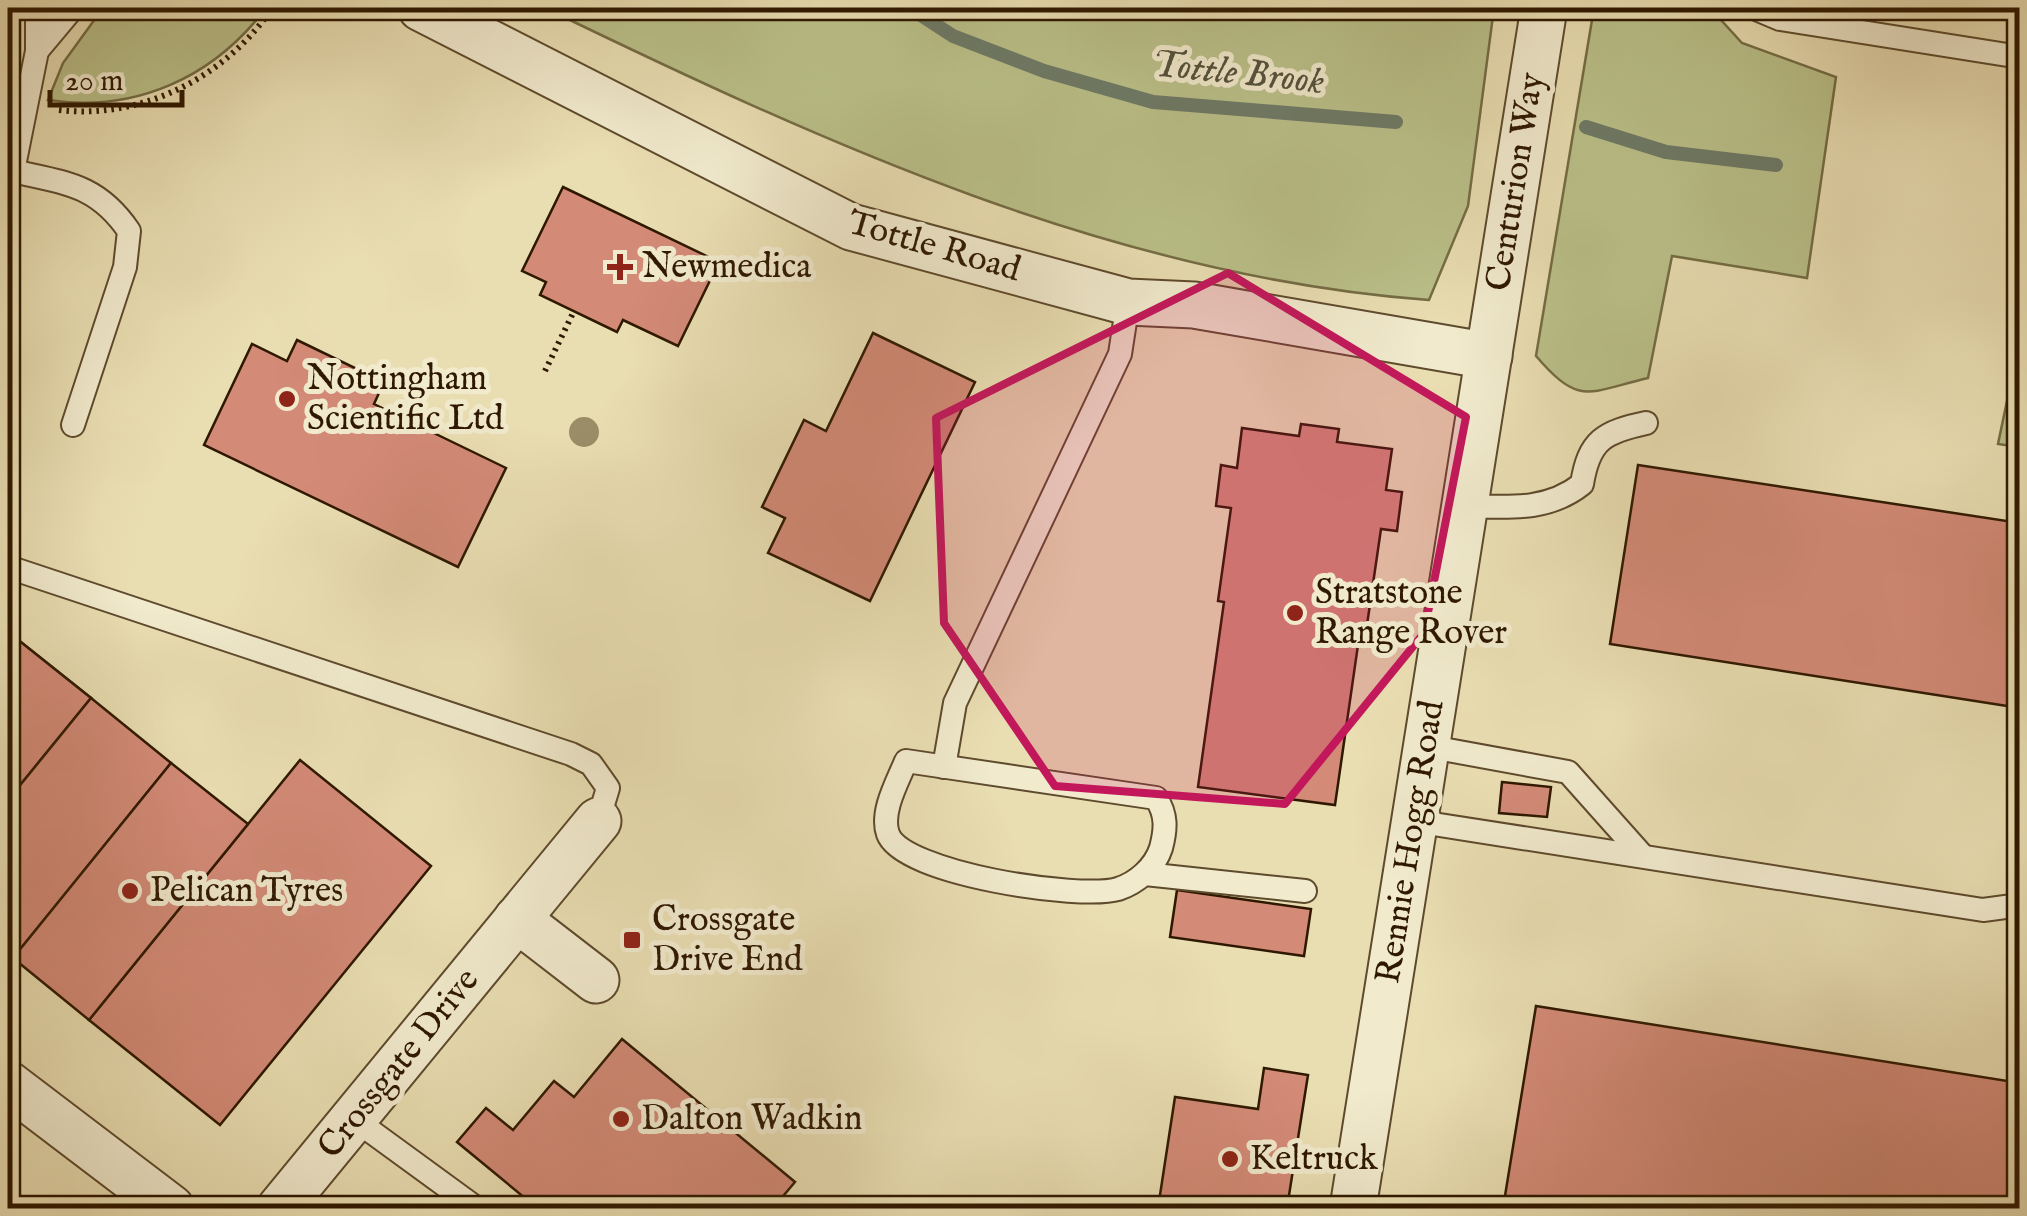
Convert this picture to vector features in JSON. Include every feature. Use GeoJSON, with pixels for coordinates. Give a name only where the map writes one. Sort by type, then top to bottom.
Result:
{"type":"FeatureCollection","features":[{"type":"Feature","properties":{"kind":"street","name":"Tottle Road"},"geometry":{"type":"LineString","coordinates":[[421,8],[851,227],[1128,302],[1194,305],[1489,356]]}},
{"type":"Feature","properties":{"kind":"street","name":"Centurion Way"},"geometry":{"type":"LineString","coordinates":[[1489,356],[1544,8]]}},
{"type":"Feature","properties":{"kind":"street","name":"Rennie Hogg Road"},"geometry":{"type":"LineString","coordinates":[[1353,1208],[1489,356]]}},
{"type":"Feature","properties":{"kind":"street","name":"Crossgate Drive"},"geometry":{"type":"LineString","coordinates":[[280,1208],[598,820]]}},
{"type":"Feature","properties":{"kind":"street"},"geometry":{"type":"LineString","coordinates":[[518,919],[596,980]]}},
{"type":"Feature","properties":{"kind":"street"},"geometry":{"type":"LineString","coordinates":[[8,1084],[171,1208]]}},
{"type":"Feature","properties":{"kind":"lane"},"geometry":{"type":"LineString","coordinates":[[36,8],[37,51],[10,172],[82,187],[111,204],[130,231],[125,267],[74,426]]}},
{"type":"Feature","properties":{"kind":"lane"},"geometry":{"type":"LineString","coordinates":[[37,51],[74,8]]}},
{"type":"Feature","properties":{"kind":"lane"},"geometry":{"type":"LineString","coordinates":[[1754,8],[1780,19],[2020,57]]}},
{"type":"Feature","properties":{"kind":"lane"},"geometry":{"type":"LineString","coordinates":[[944,766],[955,703],[1120,354],[1128,302]]}},
{"type":"Feature","properties":{"kind":"lane"},"geometry":{"type":"LineString","coordinates":[[1465,506],[1530,508],[1568,495],[1582,484],[1587,454],[1614,430],[1646,423]]}},
{"type":"Feature","properties":{"kind":"lane"},"geometry":{"type":"LineString","coordinates":[[8,567],[571,754],[591,764],[608,788],[598,820]]}},
{"type":"Feature","properties":{"kind":"lane"},"geometry":{"type":"LineString","coordinates":[[1426,746],[1568,772],[1640,854]]}},
{"type":"Feature","properties":{"kind":"lane"},"geometry":{"type":"LineString","coordinates":[[906,761],[1156,798],[1164,811],[1165,832],[1159,854],[1145,874],[1118,888],[1088,892],[942,870],[900,851],[887,833],[889,804],[906,761]]}},
{"type":"Feature","properties":{"kind":"lane"},"geometry":{"type":"LineString","coordinates":[[1414,821],[1982,910],[2020,905]]}},
{"type":"Feature","properties":{"kind":"lane"},"geometry":{"type":"LineString","coordinates":[[1145,874],[1305,891]]}},
{"type":"Feature","properties":{"kind":"lane"},"geometry":{"type":"LineString","coordinates":[[354,1119],[476,1208]]}},
{"type":"Feature","properties":{"kind":"path"},"geometry":{"type":"LineString","coordinates":[[26,106],[70,111],[138,105],[210,71],[238,50],[272,8]]}},
{"type":"Feature","properties":{"kind":"path"},"geometry":{"type":"LineString","coordinates":[[545,371],[574,311]]}},
{"type":"Feature","properties":{"kind":"highlighted area"},"geometry":{"type":"Polygon","coordinates":[[[1228,273],[1466,417],[1424,633],[1285,804],[1055,786],[944,623],[936,418],[1228,273]]]}},
{"type":"Feature","properties":{"kind":"green space"},"geometry":{"type":"Polygon","coordinates":[[[103,8],[266,8],[222,54],[170,85],[111,101],[48,100],[63,63],[103,8]]]}},
{"type":"Feature","properties":{"kind":"green space"},"geometry":{"type":"Polygon","coordinates":[[[545,8],[1494,8],[1468,206],[1429,300],[1312,286],[1198,264],[1085,233],[865,154],[545,8]]]}},
{"type":"Feature","properties":{"kind":"green space"},"geometry":{"type":"Polygon","coordinates":[[[1594,8],[1710,8],[1742,43],[1836,77],[1807,278],[1672,256],[1648,378],[1586,391],[1564,383],[1536,356],[1594,8]]]}},
{"type":"Feature","properties":{"kind":"green space"},"geometry":{"type":"Polygon","coordinates":[[[2019,344],[2019,447],[1998,444],[2019,344]]]}},
{"type":"Feature","properties":{"kind":"building","name":"Newmedica"},"geometry":{"type":"Polygon","coordinates":[[[563,187],[719,262],[678,346],[623,320],[617,332],[540,295],[546,282],[522,271],[563,187]]]}},
{"type":"Feature","properties":{"kind":"building"},"geometry":{"type":"Polygon","coordinates":[[[873,333],[975,382],[870,601],[768,553],[785,518],[762,507],[804,420],[826,431],[873,333]]]}},
{"type":"Feature","properties":{"kind":"building"},"geometry":{"type":"Polygon","coordinates":[[[297,340],[384,382],[374,404],[506,468],[458,567],[204,445],[252,344],[287,361],[297,340]]]}},
{"type":"Feature","properties":{"kind":"building","name":"Stratstone Range Rover"},"geometry":{"type":"Polygon","coordinates":[[[1301,424],[1339,429],[1337,442],[1392,449],[1386,490],[1402,492],[1397,531],[1381,529],[1367,625],[1361,624],[1335,805],[1198,787],[1224,602],[1218,601],[1231,508],[1216,506],[1221,465],[1237,468],[1242,428],[1299,436],[1301,424]]]}},
{"type":"Feature","properties":{"kind":"building"},"geometry":{"type":"Polygon","coordinates":[[[1638,465],[2020,523],[2020,708],[1610,644],[1638,465]]]}},
{"type":"Feature","properties":{"kind":"building"},"geometry":{"type":"Polygon","coordinates":[[[12,635],[91,698],[8,800],[8,640],[12,635]]]}},
{"type":"Feature","properties":{"kind":"building"},"geometry":{"type":"Polygon","coordinates":[[[12,635],[91,698],[8,800],[8,640],[12,635]]]}},
{"type":"Feature","properties":{"kind":"building"},"geometry":{"type":"Polygon","coordinates":[[[91,698],[171,763],[13,958],[8,954],[8,800],[91,698]]]}},
{"type":"Feature","properties":{"kind":"building"},"geometry":{"type":"Polygon","coordinates":[[[300,760],[431,866],[220,1125],[89,1020],[300,760]]]}},
{"type":"Feature","properties":{"kind":"building","name":"Pelican Tyres"},"geometry":{"type":"Polygon","coordinates":[[[171,763],[248,824],[89,1020],[13,958],[171,763]]]}},
{"type":"Feature","properties":{"kind":"building"},"geometry":{"type":"Polygon","coordinates":[[[1502,782],[1551,787],[1547,817],[1499,813],[1502,782]]]}},
{"type":"Feature","properties":{"kind":"building"},"geometry":{"type":"Polygon","coordinates":[[[1177,890],[1311,909],[1304,956],[1170,937],[1177,890]]]}},
{"type":"Feature","properties":{"kind":"building"},"geometry":{"type":"Polygon","coordinates":[[[1536,1006],[2020,1083],[2020,1208],[1542,1208],[1504,1202],[1536,1006]]]}},
{"type":"Feature","properties":{"kind":"building","name":"Dalton Wadkin"},"geometry":{"type":"Polygon","coordinates":[[[622,1039],[795,1182],[773,1208],[537,1208],[457,1142],[486,1108],[513,1130],[554,1081],[574,1097],[622,1039]]]}},
{"type":"Feature","properties":{"kind":"building","name":"Keltruck"},"geometry":{"type":"Polygon","coordinates":[[[1264,1068],[1308,1075],[1287,1208],[1158,1208],[1175,1097],[1258,1109],[1264,1068]]]}},
{"type":"Feature","properties":{"kind":"building"},"geometry":{"type":"Polygon","coordinates":[[[8,1188],[30,1207],[8,1208],[8,1188]]]}},
{"type":"Feature","properties":{"kind":"waterway","name":"Tottle Brook"},"geometry":{"type":"LineString","coordinates":[[910,8],[953,36],[1044,71],[1153,102],[1396,122]]}},
{"type":"Feature","properties":{"kind":"waterway","name":"Tottle Brook"},"geometry":{"type":"LineString","coordinates":[[1586,127],[1666,152],[1776,165]]}},
{"type":"Feature","properties":{"kind":"place","name":"Newmedica"},"geometry":{"type":"Point","coordinates":[620,267]}},
{"type":"Feature","properties":{"kind":"place","name":"Nottingham Scientific Ltd"},"geometry":{"type":"Point","coordinates":[287,399]}},
{"type":"Feature","properties":{"kind":"place","name":"Stratstone Range Rover"},"geometry":{"type":"Point","coordinates":[1295,613]}},
{"type":"Feature","properties":{"kind":"place","name":"Pelican Tyres"},"geometry":{"type":"Point","coordinates":[130,891]}},
{"type":"Feature","properties":{"kind":"place","name":"Crossgate Drive End"},"geometry":{"type":"Point","coordinates":[632,940]}},
{"type":"Feature","properties":{"kind":"place","name":"Dalton Wadkin"},"geometry":{"type":"Point","coordinates":[621,1119]}},
{"type":"Feature","properties":{"kind":"place","name":"Keltruck"},"geometry":{"type":"Point","coordinates":[1230,1159]}}]}
